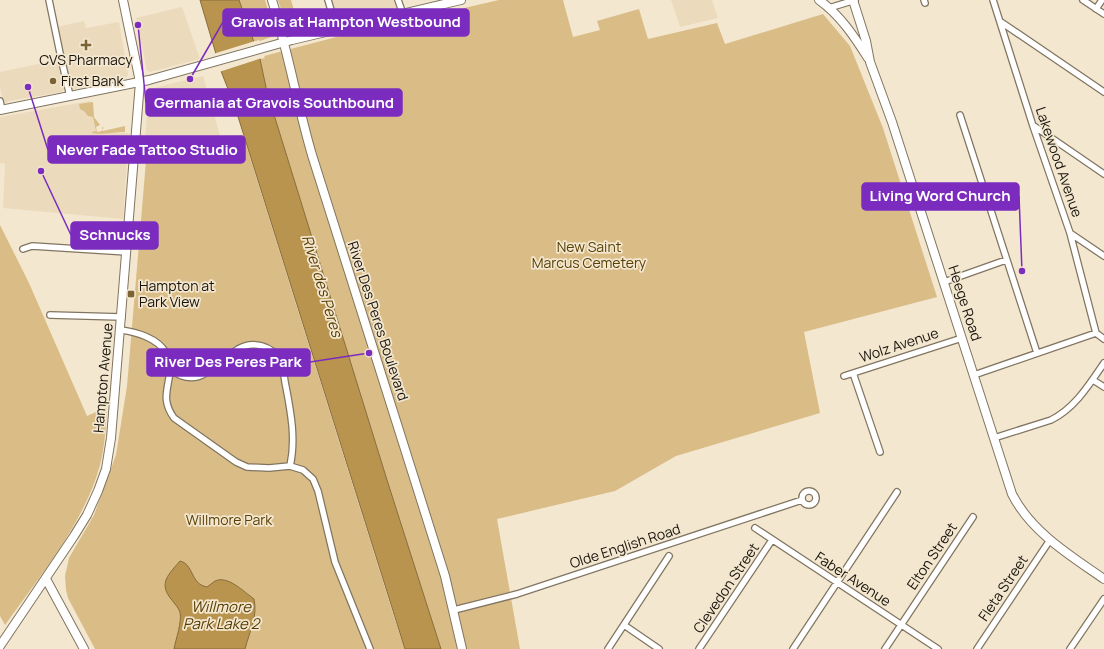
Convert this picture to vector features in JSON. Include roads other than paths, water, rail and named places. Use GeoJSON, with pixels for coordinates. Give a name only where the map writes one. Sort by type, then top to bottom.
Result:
{"type":"FeatureCollection","features":[{"type":"Feature","properties":{"kind":"main road","name":"Hampton Avenue"},"geometry":{"type":"LineString","coordinates":[[0,646],[46,579],[86,515],[98,491],[106,469],[111,438],[121,330],[140,82],[123,0]]}},
{"type":"Feature","properties":{"kind":"main road","name":"River Des Peres Boulevard"},"geometry":{"type":"LineString","coordinates":[[272,0],[312,155],[445,576],[462,649]]}},
{"type":"Feature","properties":{"kind":"main road"},"geometry":{"type":"LineString","coordinates":[[1,110],[140,82],[211,64],[284,42],[461,0]]}},
{"type":"Feature","properties":{"kind":"main road"},"geometry":{"type":"LineString","coordinates":[[819,0],[829,8],[852,33],[870,62]]}},
{"type":"Feature","properties":{"kind":"main road","name":"Heege Road"},"geometry":{"type":"LineString","coordinates":[[854,0],[866,41],[870,62],[892,122],[1009,486],[1016,501],[1026,516],[1050,540],[1104,579]]}},
{"type":"Feature","properties":{"kind":"main road"},"geometry":{"type":"LineString","coordinates":[[46,579],[84,649]]}},
{"type":"Feature","properties":{"kind":"street"},"geometry":{"type":"LineString","coordinates":[[49,0],[70,96]]}},
{"type":"Feature","properties":{"kind":"street"},"geometry":{"type":"LineString","coordinates":[[328,0],[337,30]]}},
{"type":"Feature","properties":{"kind":"street"},"geometry":{"type":"LineString","coordinates":[[398,0],[403,14]]}},
{"type":"Feature","properties":{"kind":"street"},"geometry":{"type":"LineString","coordinates":[[829,8],[854,0]]}},
{"type":"Feature","properties":{"kind":"street","name":"Lakewood Avenue"},"geometry":{"type":"LineString","coordinates":[[993,0],[1033,126],[1070,232],[1096,333]]}},
{"type":"Feature","properties":{"kind":"street"},"geometry":{"type":"LineString","coordinates":[[1083,0],[1104,14]]}},
{"type":"Feature","properties":{"kind":"street"},"geometry":{"type":"LineString","coordinates":[[1096,9],[1102,0]]}},
{"type":"Feature","properties":{"kind":"street"},"geometry":{"type":"LineString","coordinates":[[1000,22],[1104,92]]}},
{"type":"Feature","properties":{"kind":"street"},"geometry":{"type":"LineString","coordinates":[[0,101],[1,110]]}},
{"type":"Feature","properties":{"kind":"street"},"geometry":{"type":"LineString","coordinates":[[960,115],[1037,353]]}},
{"type":"Feature","properties":{"kind":"street"},"geometry":{"type":"LineString","coordinates":[[1033,126],[1104,174]]}},
{"type":"Feature","properties":{"kind":"street"},"geometry":{"type":"LineString","coordinates":[[1070,232],[1104,256]]}},
{"type":"Feature","properties":{"kind":"street"},"geometry":{"type":"LineString","coordinates":[[23,249],[32,246],[127,252]]}},
{"type":"Feature","properties":{"kind":"street"},"geometry":{"type":"LineString","coordinates":[[944,282],[1006,260]]}},
{"type":"Feature","properties":{"kind":"street"},"geometry":{"type":"LineString","coordinates":[[50,314],[122,317]]}},
{"type":"Feature","properties":{"kind":"street"},"geometry":{"type":"LineString","coordinates":[[121,330],[148,337],[158,344],[166,353],[170,369],[165,395],[166,404],[169,412],[174,418],[236,462],[247,467],[270,468],[290,466],[303,470],[313,479],[318,491],[335,562],[370,649]]}},
{"type":"Feature","properties":{"kind":"street"},"geometry":{"type":"LineString","coordinates":[[974,375],[1096,333],[1104,339]]}},
{"type":"Feature","properties":{"kind":"street","name":"Wolz Avenue"},"geometry":{"type":"LineString","coordinates":[[844,376],[962,338]]}},
{"type":"Feature","properties":{"kind":"street"},"geometry":{"type":"LineString","coordinates":[[170,369],[179,376],[192,378],[208,373],[238,350],[246,346],[255,344],[274,352],[281,362],[292,424],[290,466]]}},
{"type":"Feature","properties":{"kind":"street"},"geometry":{"type":"LineString","coordinates":[[994,438],[1051,420],[1060,415],[1079,398],[1104,363]]}},
{"type":"Feature","properties":{"kind":"street"},"geometry":{"type":"LineString","coordinates":[[853,373],[880,452]]}},
{"type":"Feature","properties":{"kind":"street"},"geometry":{"type":"LineString","coordinates":[[1093,380],[1104,387]]}},
{"type":"Feature","properties":{"kind":"street"},"geometry":{"type":"LineString","coordinates":[[793,649],[897,492]]}},
{"type":"Feature","properties":{"kind":"street","name":"Olde English Road"},"geometry":{"type":"LineString","coordinates":[[454,610],[517,594],[802,500]]}},
{"type":"Feature","properties":{"kind":"street","name":"Elton Street"},"geometry":{"type":"LineString","coordinates":[[885,649],[973,517]]}},
{"type":"Feature","properties":{"kind":"street","name":"Faber Avenue"},"geometry":{"type":"LineString","coordinates":[[755,528],[836,583],[902,624],[938,649]]}},
{"type":"Feature","properties":{"kind":"street","name":"Clevedon Street"},"geometry":{"type":"LineString","coordinates":[[699,649],[772,540]]}},
{"type":"Feature","properties":{"kind":"street","name":"Fleta Street"},"geometry":{"type":"LineString","coordinates":[[977,649],[1050,540]]}},
{"type":"Feature","properties":{"kind":"street"},"geometry":{"type":"LineString","coordinates":[[608,649],[669,556]]}},
{"type":"Feature","properties":{"kind":"street"},"geometry":{"type":"LineString","coordinates":[[1070,649],[1104,599]]}},
{"type":"Feature","properties":{"kind":"street"},"geometry":{"type":"LineString","coordinates":[[624,626],[659,649]]}},
{"type":"Feature","properties":{"kind":"water","name":"River des Peres"},"geometry":{"type":"Polygon","coordinates":[[[200,0],[239,0],[260,59],[267,92],[441,649],[405,649],[235,107],[221,71],[200,0]]]}},
{"type":"Feature","properties":{"kind":"water","name":"Willmore Park Lake 2"},"geometry":{"type":"Polygon","coordinates":[[[180,561],[188,566],[195,578],[202,585],[207,587],[215,581],[225,580],[236,585],[254,599],[254,618],[245,649],[174,649],[180,626],[180,612],[167,593],[165,583],[166,579],[180,561]]]}},
{"type":"Feature","properties":{"kind":"place","name":"Germania at Gravois Southbound"},"geometry":{"type":"Point","coordinates":[138,25]}},
{"type":"Feature","properties":{"kind":"place","name":"CVS Pharmacy"},"geometry":{"type":"Point","coordinates":[86,45]}},
{"type":"Feature","properties":{"kind":"place","name":"Gravois at Hampton Westbound"},"geometry":{"type":"Point","coordinates":[190,79]}},
{"type":"Feature","properties":{"kind":"place","name":"First Bank"},"geometry":{"type":"Point","coordinates":[53,81]}},
{"type":"Feature","properties":{"kind":"place","name":"Never Fade Tattoo Studio"},"geometry":{"type":"Point","coordinates":[28,87]}},
{"type":"Feature","properties":{"kind":"place","name":"Schnucks"},"geometry":{"type":"Point","coordinates":[41,171]}},
{"type":"Feature","properties":{"kind":"place","name":"Living Word Church"},"geometry":{"type":"Point","coordinates":[1022,271]}},
{"type":"Feature","properties":{"kind":"place","name":"Hampton at Park View"},"geometry":{"type":"Point","coordinates":[131,294]}},
{"type":"Feature","properties":{"kind":"place","name":"River Des Peres Park"},"geometry":{"type":"Point","coordinates":[369,353]}},
{"type":"Feature","properties":{"kind":"park label","name":"New Saint Marcus Cemetery"},"geometry":{"type":"Point","coordinates":[589,256]}},
{"type":"Feature","properties":{"kind":"park label","name":"Willmore Park"},"geometry":{"type":"Point","coordinates":[229,520]}}]}
